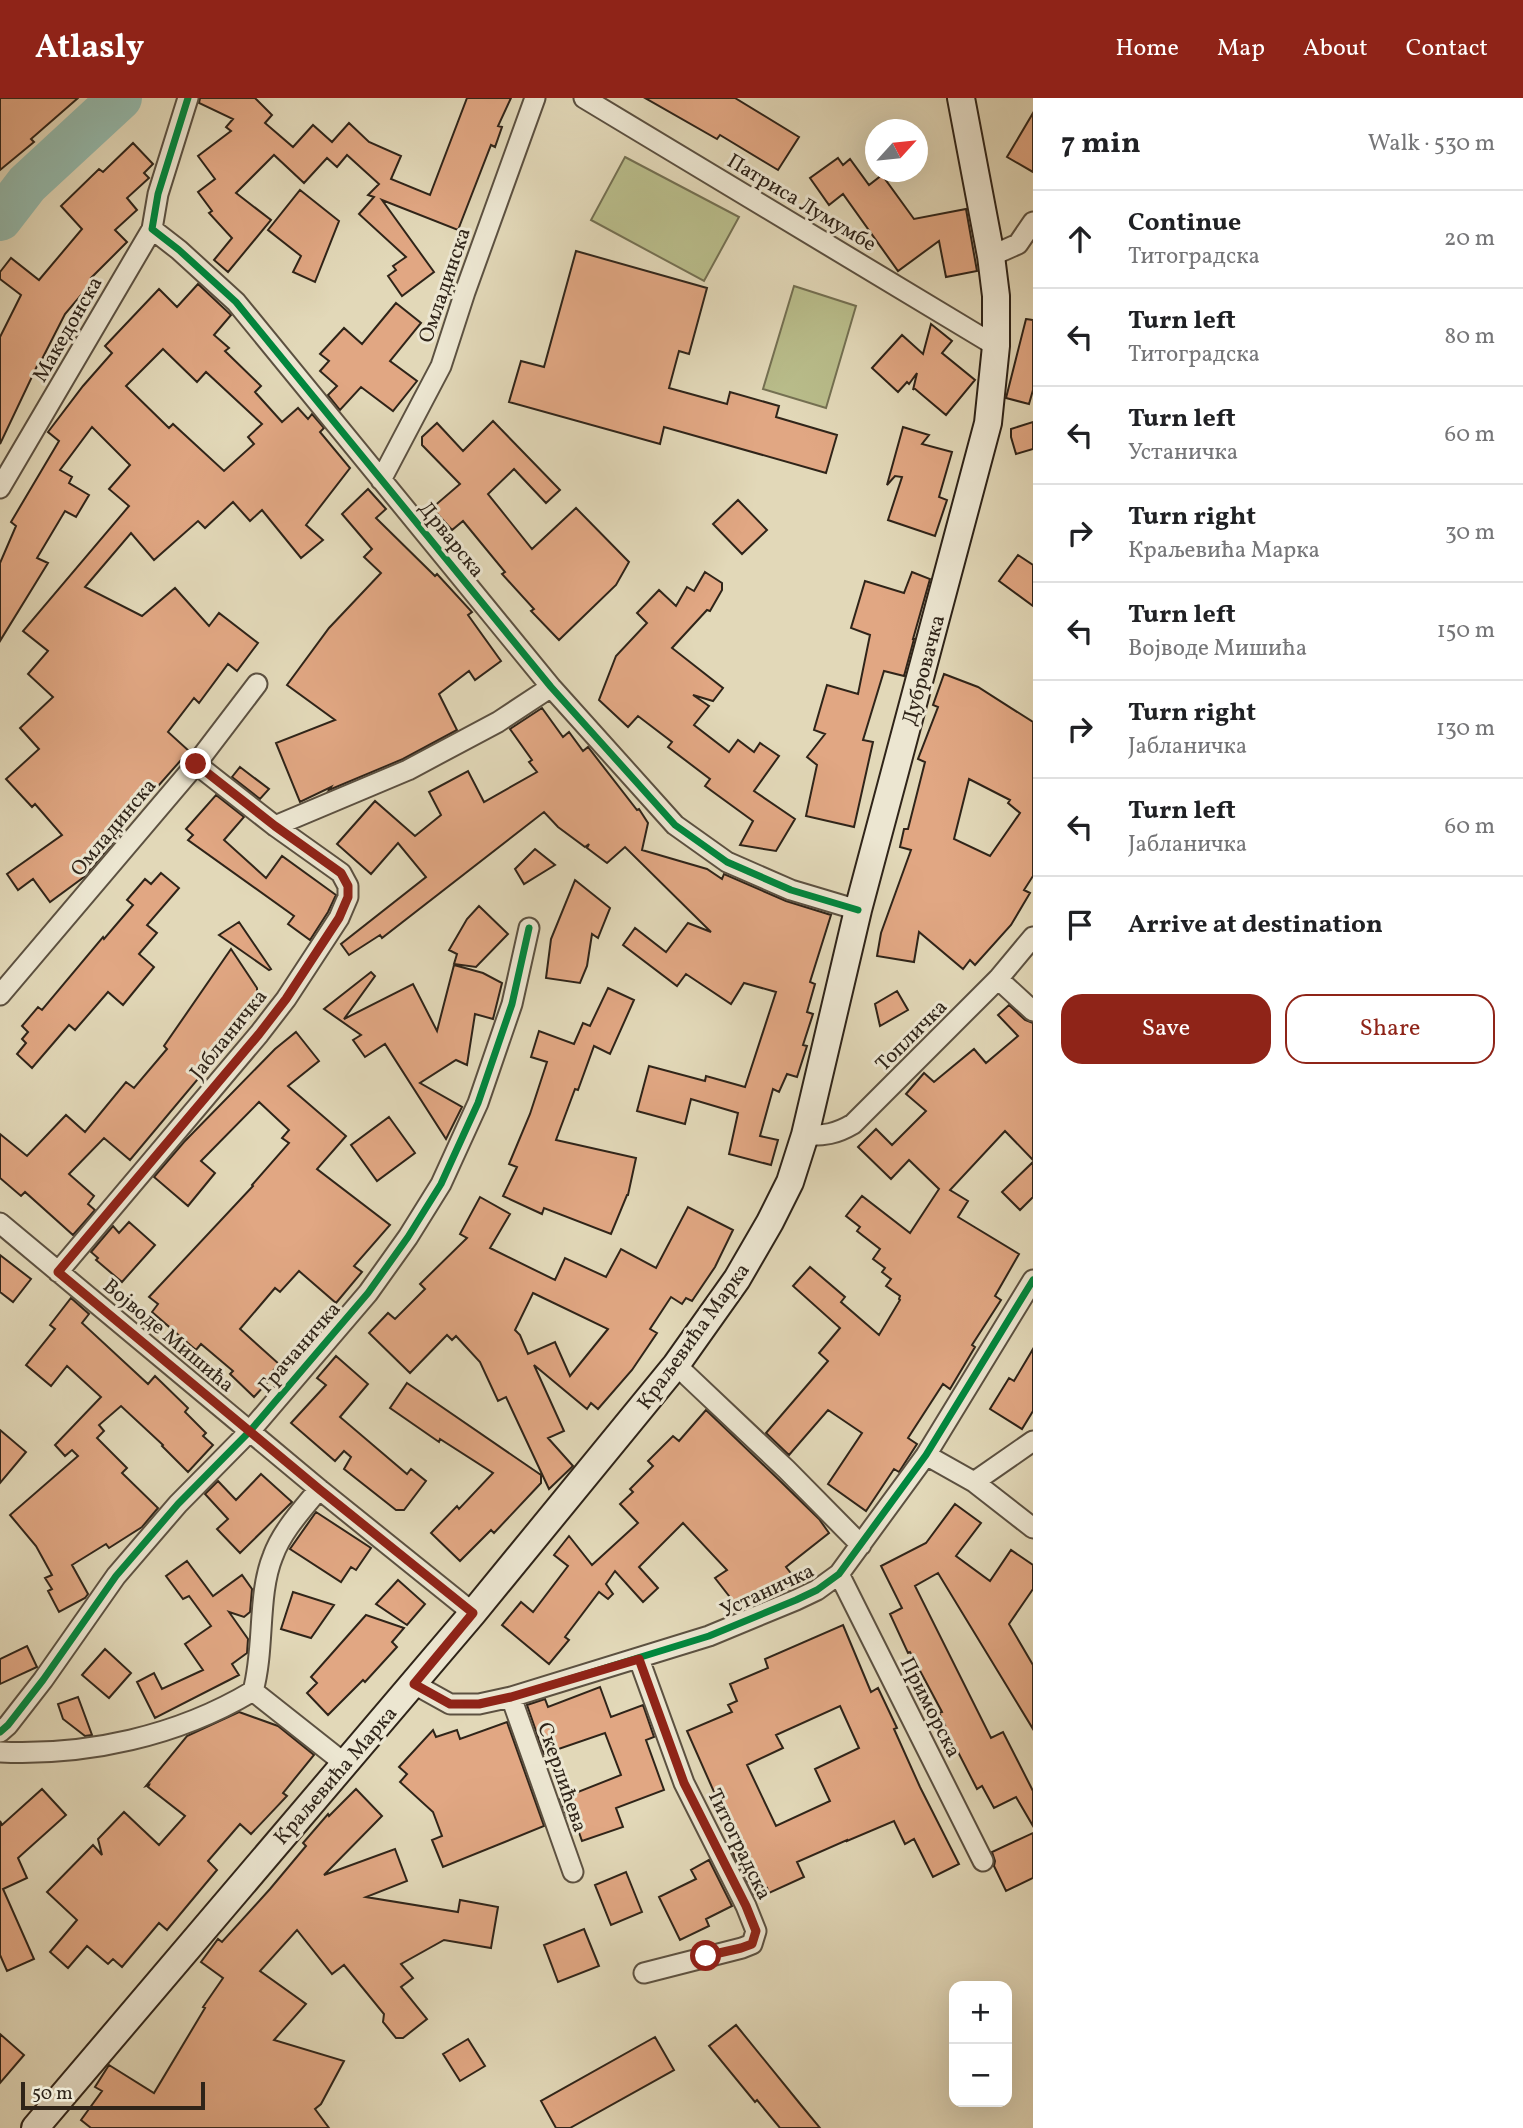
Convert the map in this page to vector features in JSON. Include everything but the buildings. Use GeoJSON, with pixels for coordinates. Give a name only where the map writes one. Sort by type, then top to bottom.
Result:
{"type":"FeatureCollection","features":[{"type":"Feature","properties":{"kind":"main road","name":"Дубровачка"},"geometry":{"type":"LineString","coordinates":[[805,1135],[859,910],[988,423],[997,321],[991,256],[961,98]]}},
{"type":"Feature","properties":{"kind":"main road","name":"Краљевића Марка"},"geometry":{"type":"LineString","coordinates":[[35,2128],[414,1684],[676,1365],[737,1279],[770,1222],[790,1182],[805,1135]]}},
{"type":"Feature","properties":{"kind":"street"},"geometry":{"type":"LineString","coordinates":[[152,229],[158,194],[188,98]]}},
{"type":"Feature","properties":{"kind":"street","name":"Омладинска"},"geometry":{"type":"LineString","coordinates":[[381,480],[441,366],[535,98]]}},
{"type":"Feature","properties":{"kind":"street","name":"Патриса Лумумбе"},"geometry":{"type":"LineString","coordinates":[[584,98],[996,346]]}},
{"type":"Feature","properties":{"kind":"street"},"geometry":{"type":"LineString","coordinates":[[991,256],[1018,244],[1033,222]]}},
{"type":"Feature","properties":{"kind":"street","name":"Дрварска"},"geometry":{"type":"LineString","coordinates":[[152,229],[236,302],[551,687],[675,825],[727,862],[791,890],[859,910]]}},
{"type":"Feature","properties":{"kind":"street","name":"Македонска"},"geometry":{"type":"LineString","coordinates":[[0,488],[152,229]]}},
{"type":"Feature","properties":{"kind":"street","name":"Омладинска"},"geometry":{"type":"LineString","coordinates":[[0,995],[196,764],[257,684]]}},
{"type":"Feature","properties":{"kind":"street"},"geometry":{"type":"LineString","coordinates":[[275,826],[408,770],[498,722],[551,687]]}},
{"type":"Feature","properties":{"kind":"street","name":"Јабланичка"},"geometry":{"type":"LineString","coordinates":[[58,1272],[259,1034],[286,999],[339,918],[348,897],[348,886],[341,873],[196,764]]}},
{"type":"Feature","properties":{"kind":"street","name":"Грачаничка"},"geometry":{"type":"LineString","coordinates":[[0,1732],[43,1679],[116,1576],[178,1504],[250,1431],[368,1293],[408,1237],[441,1184],[478,1103],[508,1017],[529,928]]}},
{"type":"Feature","properties":{"kind":"street","name":"Топличка"},"geometry":{"type":"LineString","coordinates":[[805,1135],[838,1133],[853,1124],[998,979],[1033,937]]}},
{"type":"Feature","properties":{"kind":"street"},"geometry":{"type":"LineString","coordinates":[[998,979],[1033,1011]]}},
{"type":"Feature","properties":{"kind":"street","name":"Војводе Мишића"},"geometry":{"type":"LineString","coordinates":[[0,1223],[319,1489],[473,1613]]}},
{"type":"Feature","properties":{"kind":"street","name":"Устаничка"},"geometry":{"type":"LineString","coordinates":[[414,1684],[450,1704],[479,1704],[511,1697],[709,1636],[817,1590],[839,1574],[926,1455],[1033,1280]]}},
{"type":"Feature","properties":{"kind":"street"},"geometry":{"type":"LineString","coordinates":[[676,1365],[786,1469],[861,1545]]}},
{"type":"Feature","properties":{"kind":"street"},"geometry":{"type":"LineString","coordinates":[[974,1482],[1033,1441]]}},
{"type":"Feature","properties":{"kind":"street"},"geometry":{"type":"LineString","coordinates":[[926,1455],[974,1482],[1033,1528]]}},
{"type":"Feature","properties":{"kind":"street"},"geometry":{"type":"LineString","coordinates":[[0,1752],[73,1750],[127,1742],[217,1710],[253,1691],[258,1675],[265,1586],[272,1557],[287,1530],[319,1489]]}},
{"type":"Feature","properties":{"kind":"street","name":"Приморска"},"geometry":{"type":"LineString","coordinates":[[839,1574],[983,1861]]}},
{"type":"Feature","properties":{"kind":"street","name":"Титоградска"},"geometry":{"type":"LineString","coordinates":[[639,1659],[684,1783],[756,1931],[752,1944],[644,1973]]}},
{"type":"Feature","properties":{"kind":"street"},"geometry":{"type":"LineString","coordinates":[[253,1691],[344,1763]]}},
{"type":"Feature","properties":{"kind":"street","name":"Скерлићева"},"geometry":{"type":"LineString","coordinates":[[511,1697],[573,1872]]}},
{"type":"Feature","properties":{"kind":"green space"},"geometry":{"type":"Polygon","coordinates":[[[625,157],[739,217],[704,281],[591,220],[625,157]]]}},
{"type":"Feature","properties":{"kind":"green space"},"geometry":{"type":"Polygon","coordinates":[[[794,286],[856,306],[826,408],[763,389],[794,286]]]}},
{"type":"Feature","properties":{"kind":"waterway"},"geometry":{"type":"LineString","coordinates":[[0,219],[27,184],[120,98]]}},
{"type":"Feature","properties":{"kind":"cycle path"},"geometry":{"type":"LineString","coordinates":[[188,98],[158,194],[152,229],[236,302],[551,687],[675,825],[727,862],[791,890],[858,910]]}},
{"type":"Feature","properties":{"kind":"cycle path"},"geometry":{"type":"LineString","coordinates":[[0,1732],[43,1680],[116,1576],[178,1504],[250,1431],[368,1293],[408,1237],[441,1184],[478,1103],[512,1004],[529,928]]}},
{"type":"Feature","properties":{"kind":"cycle path"},"geometry":{"type":"LineString","coordinates":[[414,1684],[450,1704],[479,1704],[511,1697],[709,1636],[817,1590],[839,1574],[926,1455],[1033,1280]]}},
{"type":"Feature","properties":{"kind":"route"},"geometry":{"type":"LineString","coordinates":[[196,764],[341,873],[348,886],[348,897],[339,918],[286,999],[259,1034],[58,1272],[473,1613],[414,1684],[450,1704],[479,1704],[639,1659],[684,1783],[756,1931],[752,1944],[706,1956]]}}]}
